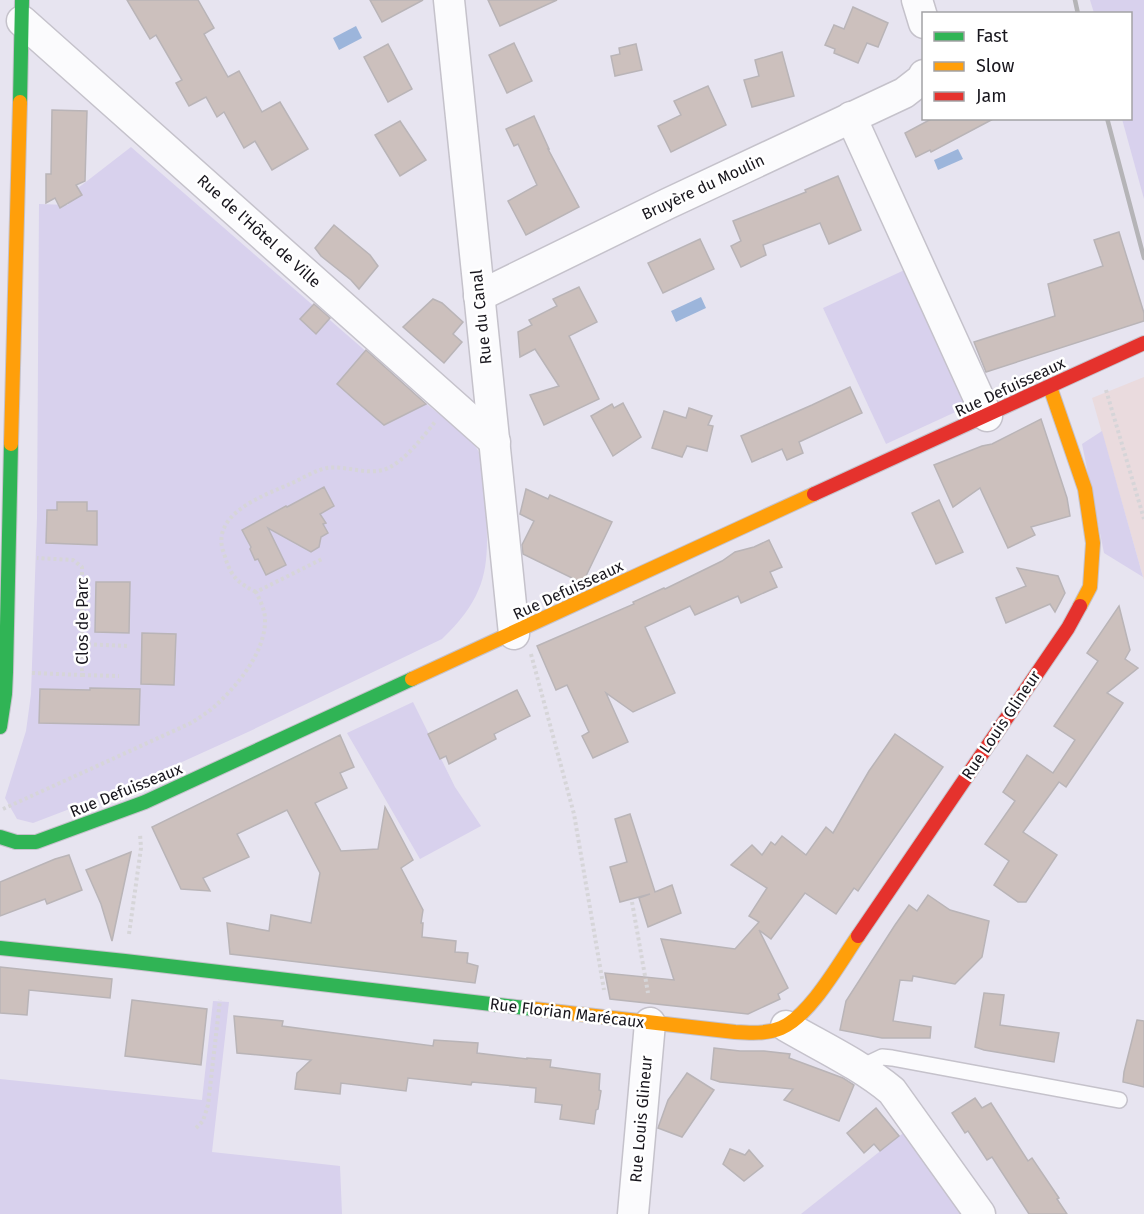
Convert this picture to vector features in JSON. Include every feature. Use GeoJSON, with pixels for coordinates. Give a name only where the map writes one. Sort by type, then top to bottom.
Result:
{"type":"FeatureCollection","features":[{"type":"Feature","properties":{"kind":"street","name":"Rue du Canal"},"geometry":{"type":"LineString","coordinates":[[449,0],[514,634]]}},
{"type":"Feature","properties":{"kind":"street"},"geometry":{"type":"LineString","coordinates":[[917,0],[922,16]]}},
{"type":"Feature","properties":{"kind":"street"},"geometry":{"type":"LineString","coordinates":[[0,727],[5,694],[9,557],[7,364],[18,9]]}},
{"type":"Feature","properties":{"kind":"street","name":"Rue de l'Hôtel de Ville"},"geometry":{"type":"LineString","coordinates":[[18,9],[495,442]]}},
{"type":"Feature","properties":{"kind":"street","name":"Bruyère du Moulin"},"geometry":{"type":"LineString","coordinates":[[479,296],[667,204],[904,93],[922,79]]}},
{"type":"Feature","properties":{"kind":"street"},"geometry":{"type":"LineString","coordinates":[[851,117],[987,416]]}},
{"type":"Feature","properties":{"kind":"street","name":"Rue Defuisseaux"},"geometry":{"type":"LineString","coordinates":[[0,837],[16,842],[36,842],[132,808],[1144,344]]}},
{"type":"Feature","properties":{"kind":"street","name":"Rue Louis Glineur"},"geometry":{"type":"LineString","coordinates":[[786,1026],[812,1003],[1068,628],[1090,586],[1093,543],[1085,489],[1050,387]]}},
{"type":"Feature","properties":{"kind":"street"},"geometry":{"type":"LineString","coordinates":[[9,852],[36,842]]}},
{"type":"Feature","properties":{"kind":"street","name":"Rue Florian Marécaux"},"geometry":{"type":"LineString","coordinates":[[0,948],[735,1032],[769,1031],[786,1026]]}},
{"type":"Feature","properties":{"kind":"street","name":"Rue Louis Glineur"},"geometry":{"type":"LineString","coordinates":[[633,1214],[650,1023]]}},
{"type":"Feature","properties":{"kind":"street"},"geometry":{"type":"LineString","coordinates":[[786,1026],[879,1080],[892,1091],[980,1214]]}},
{"type":"Feature","properties":{"kind":"lane"},"geometry":{"type":"LineString","coordinates":[[859,1068],[882,1058],[892,1058],[1119,1100]]}},
{"type":"Feature","properties":{"kind":"path"},"geometry":{"type":"LineString","coordinates":[[1099,365],[1144,519]]}},
{"type":"Feature","properties":{"kind":"path"},"geometry":{"type":"LineString","coordinates":[[0,810],[191,723],[214,707],[239,681],[254,659],[263,637],[265,618],[256,592],[242,586],[230,571],[221,545],[224,528],[236,512],[249,502],[326,468],[385,470],[399,462],[422,439],[452,403]]}},
{"type":"Feature","properties":{"kind":"path","name":"Clos de Parc"},"geometry":{"type":"LineString","coordinates":[[6,672],[82,675],[82,567],[73,560],[9,557]]}},
{"type":"Feature","properties":{"kind":"path"},"geometry":{"type":"LineString","coordinates":[[256,592],[324,558]]}},
{"type":"Feature","properties":{"kind":"path"},"geometry":{"type":"LineString","coordinates":[[514,634],[530,647],[574,814],[609,1018]]}},
{"type":"Feature","properties":{"kind":"path"},"geometry":{"type":"LineString","coordinates":[[82,644],[127,646]]}},
{"type":"Feature","properties":{"kind":"path"},"geometry":{"type":"LineString","coordinates":[[82,675],[119,676]]}},
{"type":"Feature","properties":{"kind":"path"},"geometry":{"type":"LineString","coordinates":[[125,961],[141,848],[141,839],[132,808]]}},
{"type":"Feature","properties":{"kind":"path"},"geometry":{"type":"LineString","coordinates":[[632,902],[651,1009],[650,1023]]}},
{"type":"Feature","properties":{"kind":"path"},"geometry":{"type":"LineString","coordinates":[[196,1128],[202,1121],[208,1105],[223,972]]}},
{"type":"Feature","properties":{"kind":"shaded area"},"geometry":{"type":"Polygon","coordinates":[[[1090,0],[1144,0],[1144,199],[1122,120],[1132,120],[1132,12],[1094,12],[1090,0]]]}},
{"type":"Feature","properties":{"kind":"shaded area"},"geometry":{"type":"Polygon","coordinates":[[[131,147],[458,429],[479,451],[484,470],[487,539],[484,574],[479,590],[470,606],[442,639],[127,787],[33,823],[17,819],[5,798],[26,731],[31,694],[37,518],[39,204],[68,205],[69,188],[78,188],[131,147]]]}},
{"type":"Feature","properties":{"kind":"shaded area"},"geometry":{"type":"Polygon","coordinates":[[[913,266],[975,403],[886,444],[823,308],[913,266]]]}},
{"type":"Feature","properties":{"kind":"shaded area"},"geometry":{"type":"Polygon","coordinates":[[[1144,377],[1144,580],[1092,398],[1144,377]]]}},
{"type":"Feature","properties":{"kind":"shaded area"},"geometry":{"type":"Polygon","coordinates":[[[1102,431],[1143,577],[1104,553],[1082,444],[1102,431]]]}},
{"type":"Feature","properties":{"kind":"shaded area"},"geometry":{"type":"Polygon","coordinates":[[[413,702],[455,787],[481,826],[420,859],[347,733],[413,702]]]}},
{"type":"Feature","properties":{"kind":"shaded area"},"geometry":{"type":"Polygon","coordinates":[[[213,1001],[229,1002],[212,1152],[340,1166],[342,1214],[0,1214],[0,1079],[202,1100],[213,1001]]]}},
{"type":"Feature","properties":{"kind":"shaded area"},"geometry":{"type":"Polygon","coordinates":[[[905,1132],[965,1214],[801,1214],[898,1137],[905,1132]]]}},
{"type":"Feature","properties":{"kind":"water"},"geometry":{"type":"Polygon","coordinates":[[[356,26],[362,38],[339,50],[333,38],[356,26]]]}},
{"type":"Feature","properties":{"kind":"water"},"geometry":{"type":"Polygon","coordinates":[[[958,149],[963,159],[938,170],[934,160],[958,149]]]}},
{"type":"Feature","properties":{"kind":"water"},"geometry":{"type":"Polygon","coordinates":[[[701,297],[706,308],[676,322],[671,311],[701,297]]]}},
{"type":"Feature","properties":{"kind":"building"},"geometry":{"type":"Polygon","coordinates":[[[127,0],[198,0],[214,28],[204,34],[228,77],[239,71],[262,112],[280,102],[308,149],[272,170],[255,141],[244,148],[224,112],[217,117],[206,97],[189,106],[176,83],[182,80],[156,35],[150,39],[127,0]]]}},
{"type":"Feature","properties":{"kind":"building"},"geometry":{"type":"Polygon","coordinates":[[[370,0],[423,0],[382,22],[370,0]]]}},
{"type":"Feature","properties":{"kind":"building"},"geometry":{"type":"Polygon","coordinates":[[[488,0],[557,0],[500,26],[488,0]]]}},
{"type":"Feature","properties":{"kind":"building"},"geometry":{"type":"Polygon","coordinates":[[[853,7],[888,23],[878,47],[867,43],[858,63],[834,53],[835,49],[825,45],[834,25],[844,29],[853,7]]]}},
{"type":"Feature","properties":{"kind":"building"},"geometry":{"type":"Polygon","coordinates":[[[514,43],[532,81],[507,93],[489,55],[514,43]]]}},
{"type":"Feature","properties":{"kind":"building"},"geometry":{"type":"Polygon","coordinates":[[[388,44],[412,89],[388,102],[364,57],[388,44]]]}},
{"type":"Feature","properties":{"kind":"building"},"geometry":{"type":"Polygon","coordinates":[[[636,44],[642,70],[615,76],[611,56],[620,54],[619,48],[636,44]]]}},
{"type":"Feature","properties":{"kind":"building"},"geometry":{"type":"Polygon","coordinates":[[[782,52],[794,96],[752,107],[744,80],[759,76],[755,60],[782,52]]]}},
{"type":"Feature","properties":{"kind":"building"},"geometry":{"type":"Polygon","coordinates":[[[708,86],[726,125],[671,152],[658,126],[681,115],[674,101],[708,86]]]}},
{"type":"Feature","properties":{"kind":"building"},"geometry":{"type":"Polygon","coordinates":[[[52,110],[87,111],[85,181],[76,185],[82,195],[60,208],[55,198],[46,203],[46,174],[51,174],[52,110]]]}},
{"type":"Feature","properties":{"kind":"building"},"geometry":{"type":"Polygon","coordinates":[[[534,116],[548,149],[579,207],[526,235],[508,201],[537,185],[518,144],[514,146],[506,129],[534,116]]]}},
{"type":"Feature","properties":{"kind":"building"},"geometry":{"type":"Polygon","coordinates":[[[929,120],[991,120],[931,152],[930,150],[916,157],[905,133],[929,120]]]}},
{"type":"Feature","properties":{"kind":"building"},"geometry":{"type":"Polygon","coordinates":[[[400,121],[426,160],[400,176],[375,135],[400,121]]]}},
{"type":"Feature","properties":{"kind":"building"},"geometry":{"type":"Polygon","coordinates":[[[838,176],[861,230],[829,244],[820,223],[763,245],[766,255],[741,267],[731,246],[741,241],[733,221],[806,192],[805,190],[838,176]]]}},
{"type":"Feature","properties":{"kind":"building"},"geometry":{"type":"Polygon","coordinates":[[[334,225],[370,255],[378,266],[359,289],[315,248],[334,225]]]}},
{"type":"Feature","properties":{"kind":"building"},"geometry":{"type":"Polygon","coordinates":[[[1119,232],[1144,313],[1144,321],[986,372],[974,342],[1055,316],[1048,284],[1103,266],[1094,240],[1119,232]]]}},
{"type":"Feature","properties":{"kind":"building"},"geometry":{"type":"Polygon","coordinates":[[[700,239],[714,269],[663,293],[648,263],[700,239]]]}},
{"type":"Feature","properties":{"kind":"building"},"geometry":{"type":"Polygon","coordinates":[[[579,287],[597,322],[569,336],[599,399],[544,425],[530,395],[559,386],[535,349],[520,357],[518,332],[532,325],[529,320],[557,306],[553,299],[579,287]]]}},
{"type":"Feature","properties":{"kind":"building"},"geometry":{"type":"Polygon","coordinates":[[[433,299],[442,303],[463,322],[453,334],[462,342],[444,363],[403,327],[433,299]]]}},
{"type":"Feature","properties":{"kind":"building"},"geometry":{"type":"Polygon","coordinates":[[[314,304],[330,318],[316,334],[300,319],[314,304]]]}},
{"type":"Feature","properties":{"kind":"building"},"geometry":{"type":"Polygon","coordinates":[[[366,350],[426,404],[384,425],[337,384],[366,350]]]}},
{"type":"Feature","properties":{"kind":"building"},"geometry":{"type":"Polygon","coordinates":[[[850,387],[862,413],[799,442],[803,453],[787,460],[782,449],[752,462],[741,436],[850,387]]]}},
{"type":"Feature","properties":{"kind":"building"},"geometry":{"type":"Polygon","coordinates":[[[623,403],[641,437],[613,456],[591,416],[612,404],[614,408],[623,403]]]}},
{"type":"Feature","properties":{"kind":"building"},"geometry":{"type":"Polygon","coordinates":[[[689,408],[712,416],[708,425],[713,426],[707,451],[687,446],[682,457],[652,448],[664,411],[686,418],[689,408]]]}},
{"type":"Feature","properties":{"kind":"building"},"geometry":{"type":"Polygon","coordinates":[[[1041,419],[1067,498],[1070,516],[1031,527],[1035,535],[1008,548],[980,488],[953,507],[934,465],[992,444],[1041,419]]]}},
{"type":"Feature","properties":{"kind":"building"},"geometry":{"type":"Polygon","coordinates":[[[324,487],[334,506],[320,514],[326,523],[323,524],[328,533],[321,537],[319,547],[311,552],[268,528],[286,565],[266,575],[258,559],[255,560],[242,530],[324,487]]]}},
{"type":"Feature","properties":{"kind":"building"},"geometry":{"type":"Polygon","coordinates":[[[526,489],[548,499],[550,495],[612,522],[585,578],[578,581],[523,554],[522,545],[534,521],[520,514],[526,489]]]}},
{"type":"Feature","properties":{"kind":"building"},"geometry":{"type":"Polygon","coordinates":[[[939,500],[963,552],[936,564],[912,513],[939,500]]]}},
{"type":"Feature","properties":{"kind":"building"},"geometry":{"type":"Polygon","coordinates":[[[57,502],[87,502],[87,511],[97,511],[97,545],[46,543],[47,510],[57,510],[57,502]]]}},
{"type":"Feature","properties":{"kind":"building"},"geometry":{"type":"Polygon","coordinates":[[[769,540],[782,567],[770,572],[777,587],[741,603],[738,596],[695,615],[690,606],[645,627],[675,693],[633,712],[606,693],[628,742],[593,758],[582,736],[589,732],[567,685],[556,690],[537,646],[634,604],[633,602],[665,589],[722,561],[735,552],[769,540]]]}},
{"type":"Feature","properties":{"kind":"building"},"geometry":{"type":"Polygon","coordinates":[[[1017,568],[1058,576],[1065,593],[1055,612],[1050,604],[1006,623],[996,598],[1026,586],[1017,568]]]}},
{"type":"Feature","properties":{"kind":"building"},"geometry":{"type":"Polygon","coordinates":[[[96,582],[130,582],[129,633],[95,632],[96,582]]]}},
{"type":"Feature","properties":{"kind":"building"},"geometry":{"type":"Polygon","coordinates":[[[1119,606],[1130,650],[1125,659],[1138,668],[1107,693],[1123,703],[1066,787],[1059,782],[1023,832],[1057,855],[1026,902],[1018,902],[994,885],[1009,861],[985,844],[1015,801],[1003,792],[1027,755],[1053,773],[1075,740],[1054,726],[1098,661],[1087,653],[1119,606]]]}},
{"type":"Feature","properties":{"kind":"building"},"geometry":{"type":"Polygon","coordinates":[[[142,633],[176,634],[174,685],[141,684],[142,633]]]}},
{"type":"Feature","properties":{"kind":"building"},"geometry":{"type":"Polygon","coordinates":[[[90,688],[140,689],[139,725],[39,723],[40,689],[90,690],[90,688]]]}},
{"type":"Feature","properties":{"kind":"building"},"geometry":{"type":"Polygon","coordinates":[[[517,690],[530,716],[494,734],[496,739],[449,764],[446,756],[440,759],[428,734],[517,690]]]}},
{"type":"Feature","properties":{"kind":"building"},"geometry":{"type":"Polygon","coordinates":[[[895,734],[943,767],[858,891],[854,888],[836,914],[805,893],[771,939],[759,930],[788,988],[778,994],[780,999],[748,1014],[610,999],[605,973],[674,980],[661,939],[735,949],[759,922],[749,916],[767,888],[731,865],[752,845],[762,855],[771,842],[775,845],[782,836],[806,855],[826,827],[833,833],[869,771],[895,734]]]}},
{"type":"Feature","properties":{"kind":"building"},"geometry":{"type":"Polygon","coordinates":[[[340,735],[354,767],[340,773],[347,788],[315,803],[341,851],[378,849],[385,807],[413,860],[401,868],[423,910],[422,937],[456,941],[455,952],[468,953],[467,963],[478,966],[475,983],[230,954],[227,923],[269,931],[271,915],[311,923],[320,873],[287,810],[237,834],[249,857],[203,878],[210,891],[181,889],[152,827],[340,735]]]}},
{"type":"Feature","properties":{"kind":"building"},"geometry":{"type":"Polygon","coordinates":[[[630,814],[655,892],[672,885],[681,913],[648,927],[639,898],[650,894],[620,902],[610,867],[627,862],[615,819],[630,814]]]}},
{"type":"Feature","properties":{"kind":"building"},"geometry":{"type":"Polygon","coordinates":[[[131,852],[112,941],[101,904],[86,870],[131,852]]]}},
{"type":"Feature","properties":{"kind":"building"},"geometry":{"type":"Polygon","coordinates":[[[69,855],[82,890],[47,904],[45,899],[0,916],[0,882],[69,855]]]}},
{"type":"Feature","properties":{"kind":"building"},"geometry":{"type":"Polygon","coordinates":[[[928,895],[950,910],[989,921],[982,957],[955,984],[913,976],[912,981],[900,980],[893,1021],[931,1027],[930,1038],[882,1038],[840,1030],[846,1001],[895,925],[909,905],[917,911],[928,895]]]}},
{"type":"Feature","properties":{"kind":"building"},"geometry":{"type":"Polygon","coordinates":[[[0,967],[112,979],[110,998],[29,990],[27,1015],[0,1013],[0,967]]]}},
{"type":"Feature","properties":{"kind":"building"},"geometry":{"type":"Polygon","coordinates":[[[984,993],[1004,995],[1000,1025],[1059,1033],[1054,1062],[975,1047],[984,993]]]}},
{"type":"Feature","properties":{"kind":"building"},"geometry":{"type":"Polygon","coordinates":[[[132,1000],[207,1009],[201,1065],[125,1056],[132,1000]]]}},
{"type":"Feature","properties":{"kind":"building"},"geometry":{"type":"Polygon","coordinates":[[[234,1016],[283,1021],[282,1026],[433,1046],[434,1040],[478,1043],[477,1053],[551,1060],[550,1067],[600,1074],[599,1090],[601,1091],[594,1124],[560,1119],[562,1105],[535,1102],[536,1088],[472,1082],[471,1085],[408,1078],[406,1091],[341,1083],[340,1094],[295,1089],[297,1073],[311,1060],[237,1053],[234,1016]]]}},
{"type":"Feature","properties":{"kind":"building"},"geometry":{"type":"Polygon","coordinates":[[[1137,1020],[1144,1021],[1144,1087],[1123,1082],[1137,1020]]]}},
{"type":"Feature","properties":{"kind":"building"},"geometry":{"type":"Polygon","coordinates":[[[714,1048],[790,1054],[789,1058],[843,1078],[854,1085],[839,1121],[784,1100],[793,1089],[720,1082],[711,1079],[714,1048]]]}},
{"type":"Feature","properties":{"kind":"building"},"geometry":{"type":"Polygon","coordinates":[[[687,1073],[714,1090],[682,1137],[658,1128],[668,1100],[687,1073]]]}},
{"type":"Feature","properties":{"kind":"building"},"geometry":{"type":"Polygon","coordinates":[[[975,1098],[982,1108],[991,1103],[1028,1161],[1032,1158],[1067,1214],[1029,1214],[992,1157],[987,1160],[968,1131],[965,1133],[952,1113],[975,1098]]]}},
{"type":"Feature","properties":{"kind":"building"},"geometry":{"type":"Polygon","coordinates":[[[876,1108],[899,1136],[880,1151],[874,1144],[864,1153],[847,1133],[876,1108]]]}},
{"type":"Feature","properties":{"kind":"building"},"geometry":{"type":"Polygon","coordinates":[[[730,1149],[745,1155],[749,1150],[763,1166],[744,1181],[723,1164],[730,1149]]]}},
{"type":"Feature","properties":{"kind":"railway"},"geometry":{"type":"LineString","coordinates":[[1075,0],[1078,12]]}},
{"type":"Feature","properties":{"kind":"railway"},"geometry":{"type":"LineString","coordinates":[[1108,120],[1144,258]]}},
{"type":"Feature","properties":{"kind":"traffic: fast"},"geometry":{"type":"LineString","coordinates":[[20,102],[22,0]]}},
{"type":"Feature","properties":{"kind":"traffic: fast"},"geometry":{"type":"LineString","coordinates":[[0,727],[6,672],[11,444]]}},
{"type":"Feature","properties":{"kind":"traffic: fast"},"geometry":{"type":"LineString","coordinates":[[0,837],[16,842],[36,842],[145,802],[412,679]]}},
{"type":"Feature","properties":{"kind":"traffic: fast"},"geometry":{"type":"LineString","coordinates":[[0,948],[534,1009]]}},
{"type":"Feature","properties":{"kind":"traffic: slow"},"geometry":{"type":"LineString","coordinates":[[11,444],[20,102]]}},
{"type":"Feature","properties":{"kind":"traffic: slow"},"geometry":{"type":"LineString","coordinates":[[1050,387],[1085,489],[1093,543],[1090,587],[1080,606]]}},
{"type":"Feature","properties":{"kind":"traffic: slow"},"geometry":{"type":"LineString","coordinates":[[412,679],[814,494]]}},
{"type":"Feature","properties":{"kind":"traffic: slow"},"geometry":{"type":"LineString","coordinates":[[534,1009],[735,1032],[770,1031],[792,1022],[803,1012],[824,987],[858,936]]}},
{"type":"Feature","properties":{"kind":"traffic: jam"},"geometry":{"type":"LineString","coordinates":[[814,494],[1144,343]]}},
{"type":"Feature","properties":{"kind":"traffic: jam"},"geometry":{"type":"LineString","coordinates":[[858,936],[1068,628],[1080,606]]}}]}
